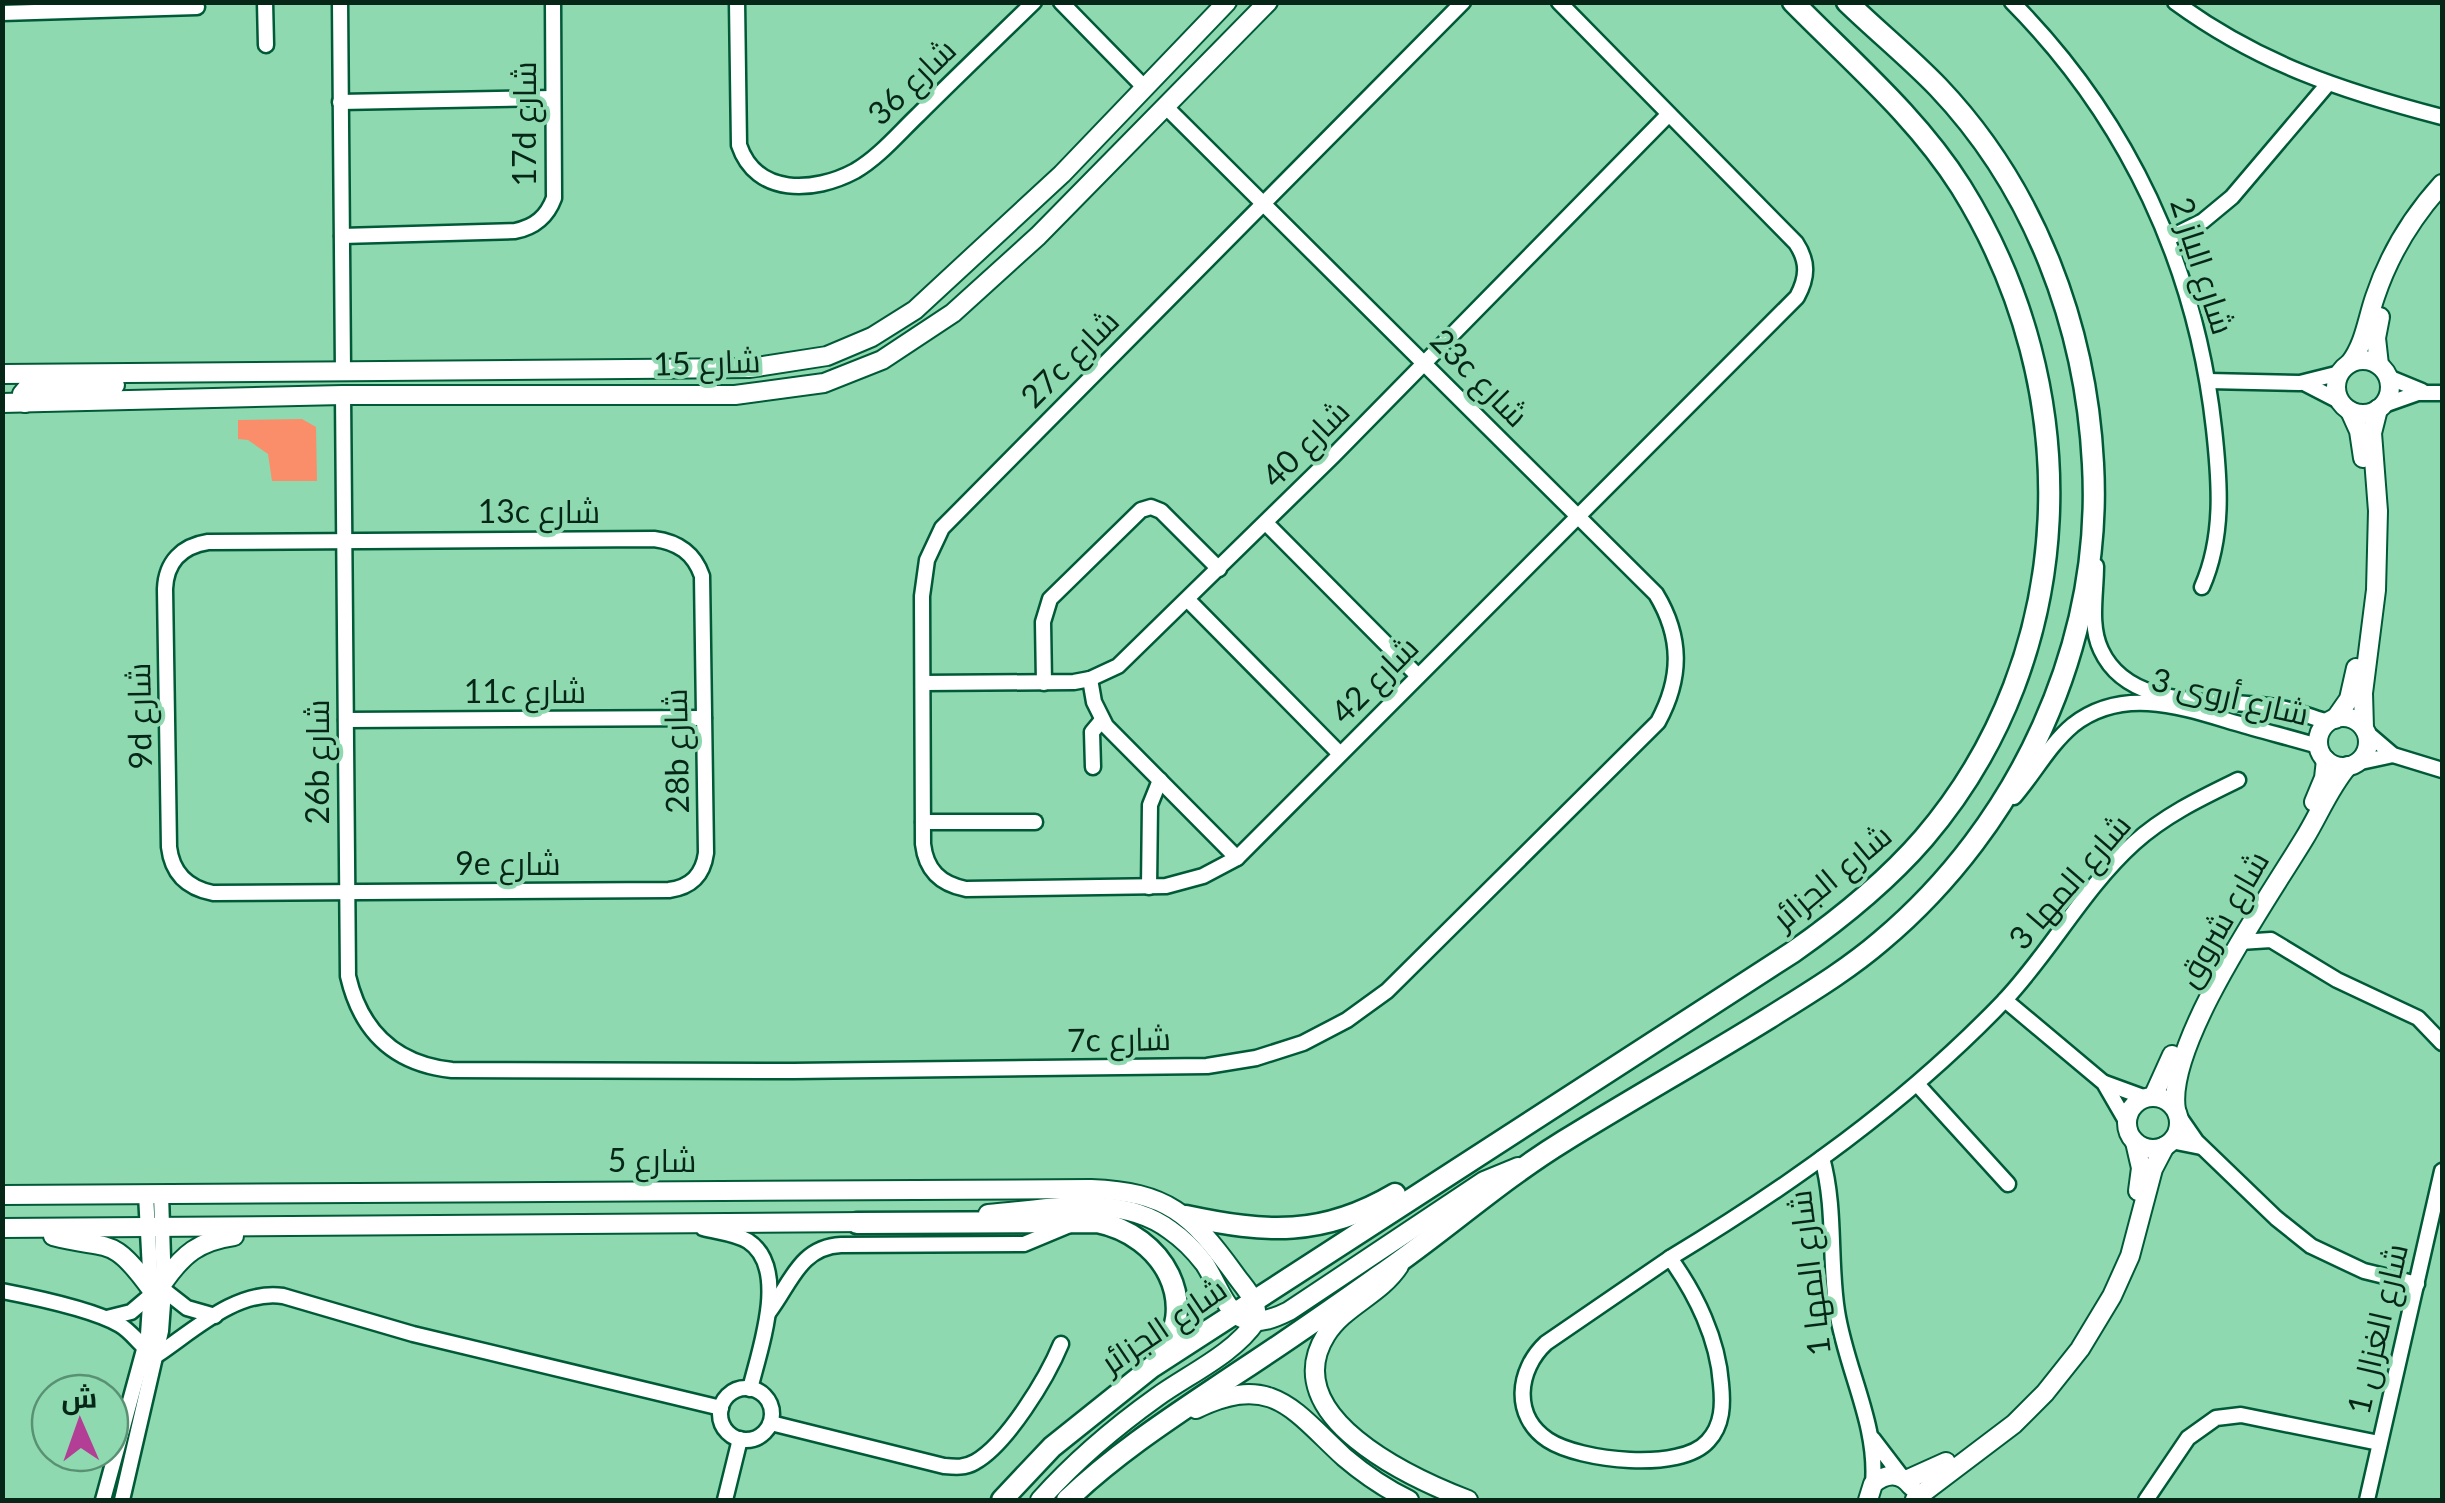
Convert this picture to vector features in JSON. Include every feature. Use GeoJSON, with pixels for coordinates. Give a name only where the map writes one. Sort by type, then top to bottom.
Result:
{"type":"FeatureCollection","features":[{"type":"Feature","properties":{"kind":"main road","name":"شارع الجزائر"},"geometry":{"type":"LineString","coordinates":[[1002,1500],[1052,1447],[1152,1367],[1249,1312],[1469,1160],[1840,918],[1883,880],[1932,827],[1974,768],[2002,716],[2032,630],[2049,544],[2050,468],[2040,382],[2014,293],[1975,210],[1942,159],[1903,113],[1793,2]]}},
{"type":"Feature","properties":{"kind":"main road"},"geometry":{"type":"LineString","coordinates":[[1067,1500],[1125,1450],[1402,1261],[1528,1166],[1858,959],[1925,900],[1995,814],[2026,760],[2059,688],[2074,643],[2093,551],[2094,481],[2089,412],[2072,330],[2046,253],[2017,195],[1961,113],[1847,2]]}},
{"type":"Feature","properties":{"kind":"main road"},"geometry":{"type":"LineString","coordinates":[[1186,1216],[1253,1228],[1331,1224],[1362,1213],[1428,1174],[1469,1160]]}},
{"type":"Feature","properties":{"kind":"main road"},"geometry":{"type":"LineString","coordinates":[[857,1223],[1075,1222],[1116,1226],[1149,1246],[1170,1277],[1176,1311],[1169,1341],[1152,1367]]}},
{"type":"Feature","properties":{"kind":"street"},"geometry":{"type":"LineString","coordinates":[[266,2],[266,45]]}},
{"type":"Feature","properties":{"kind":"street"},"geometry":{"type":"LineString","coordinates":[[340,2],[343,370]]}},
{"type":"Feature","properties":{"kind":"street","name":"17d شارع"},"geometry":{"type":"LineString","coordinates":[[342,236],[515,231],[535,224],[550,208],[554,198],[553,2]]}},
{"type":"Feature","properties":{"kind":"street","name":"شارع 36"},"geometry":{"type":"LineString","coordinates":[[737,2],[737,130],[744,159],[752,171],[779,185],[798,186],[837,179],[871,160],[1034,2]]}},
{"type":"Feature","properties":{"kind":"street"},"geometry":{"type":"LineString","coordinates":[[1061,2],[1145,88]]}},
{"type":"Feature","properties":{"kind":"street","name":"شارع 15"},"geometry":{"type":"LineString","coordinates":[[2,374],[768,367],[827,356],[894,325],[936,293],[1062,174],[1227,2]]}},
{"type":"Feature","properties":{"kind":"street","name":"شارع 15"},"geometry":{"type":"LineString","coordinates":[[2,403],[343,395],[735,395],[824,383],[908,345],[953,313],[1038,236],[1268,2]]}},
{"type":"Feature","properties":{"kind":"street","name":"27c شارع"},"geometry":{"type":"LineString","coordinates":[[924,844],[923,578],[942,528],[1463,2]]}},
{"type":"Feature","properties":{"kind":"street"},"geometry":{"type":"LineString","coordinates":[[1558,2],[1667,116]]}},
{"type":"Feature","properties":{"kind":"street","name":"شارع الباز 2"},"geometry":{"type":"LineString","coordinates":[[2012,2],[2073,69],[2104,113],[2134,162],[2169,238],[2208,381],[2218,469],[2218,520],[2212,561],[2202,587]]}},
{"type":"Feature","properties":{"kind":"street"},"geometry":{"type":"LineString","coordinates":[[2175,2],[2255,52],[2327,85],[2442,117]]}},
{"type":"Feature","properties":{"kind":"street"},"geometry":{"type":"LineString","coordinates":[[2,13],[197,8]]}},
{"type":"Feature","properties":{"kind":"street"},"geometry":{"type":"LineString","coordinates":[[2169,238],[2203,221],[2232,197],[2327,85]]}},
{"type":"Feature","properties":{"kind":"street"},"geometry":{"type":"LineString","coordinates":[[340,102],[553,98]]}},
{"type":"Feature","properties":{"kind":"street","name":"23c شارع"},"geometry":{"type":"LineString","coordinates":[[1165,106],[1656,594],[1672,622],[1678,663],[1672,694],[1658,722]]}},
{"type":"Feature","properties":{"kind":"street","name":"شارع 42"},"geometry":{"type":"LineString","coordinates":[[924,844],[931,870],[952,886],[1149,887],[1203,876],[1237,858],[1797,296],[1806,275],[1796,242],[1667,116]]}},
{"type":"Feature","properties":{"kind":"street","name":"شارع 40"},"geometry":{"type":"LineString","coordinates":[[923,683],[1090,680],[1118,666],[1425,363],[1667,116]]}},
{"type":"Feature","properties":{"kind":"street"},"geometry":{"type":"LineString","coordinates":[[1038,236],[1029,235],[1026,222],[1052,194],[1062,174]]}},
{"type":"Feature","properties":{"kind":"street"},"geometry":{"type":"LineString","coordinates":[[2393,755],[2352,765],[2332,764],[2322,753],[2320,733],[2345,706],[2354,683],[2365,574],[2364,474],[2359,431],[2336,387],[2360,348],[2374,298],[2394,250],[2442,184]]}},
{"type":"Feature","properties":{"kind":"street"},"geometry":{"type":"LineString","coordinates":[[2352,765],[2366,752],[2364,693],[2374,620],[2377,559],[2372,434],[2390,391],[2376,338],[2386,298],[2414,238],[2442,201]]}},
{"type":"Feature","properties":{"kind":"street"},"geometry":{"type":"LineString","coordinates":[[2208,381],[2300,382],[2365,360],[2435,393]]}},
{"type":"Feature","properties":{"kind":"street"},"geometry":{"type":"LineString","coordinates":[[540,396],[614,388],[618,382],[616,368]]}},
{"type":"Feature","properties":{"kind":"street"},"geometry":{"type":"LineString","coordinates":[[24,403],[22,394],[27,388],[112,386],[133,374]]}},
{"type":"Feature","properties":{"kind":"street"},"geometry":{"type":"LineString","coordinates":[[2300,382],[2364,414],[2435,393]]}},
{"type":"Feature","properties":{"kind":"street","name":"26b شارع"},"geometry":{"type":"LineString","coordinates":[[343,395],[348,976],[362,1018],[375,1035],[400,1056],[430,1068],[452,1070]]}},
{"type":"Feature","properties":{"kind":"street"},"geometry":{"type":"LineString","coordinates":[[1044,683],[1043,622],[1050,599],[1141,510],[1151,507],[1161,511],[1219,569]]}},
{"type":"Feature","properties":{"kind":"street"},"geometry":{"type":"LineString","coordinates":[[1266,522],[1418,676]]}},
{"type":"Feature","properties":{"kind":"street","name":"13c شارع"},"geometry":{"type":"LineString","coordinates":[[345,541],[667,540],[690,553],[698,564],[704,590]]}},
{"type":"Feature","properties":{"kind":"street","name":"9d شارع"},"geometry":{"type":"LineString","coordinates":[[345,541],[196,544],[186,548],[170,566],[165,589],[169,847],[174,868],[190,886],[213,893],[346,891]]}},
{"type":"Feature","properties":{"kind":"street","name":"شارع أروى 3"},"geometry":{"type":"LineString","coordinates":[[2093,551],[2100,650],[2122,678],[2154,694],[2275,707],[2331,720]]}},
{"type":"Feature","properties":{"kind":"street","name":"28b شارع"},"geometry":{"type":"LineString","coordinates":[[669,890],[691,883],[704,864],[704,590]]}},
{"type":"Feature","properties":{"kind":"street"},"geometry":{"type":"LineString","coordinates":[[1188,600],[1340,754]]}},
{"type":"Feature","properties":{"kind":"street"},"geometry":{"type":"LineString","coordinates":[[1090,680],[1102,720],[1237,858]]}},
{"type":"Feature","properties":{"kind":"street","name":"شارع أروى 3"},"geometry":{"type":"LineString","coordinates":[[1995,814],[2018,792],[2061,736],[2088,716],[2120,704],[2154,702],[2268,732],[2322,753]]}},
{"type":"Feature","properties":{"kind":"street"},"geometry":{"type":"LineString","coordinates":[[2268,732],[2279,718],[2275,707]]}},
{"type":"Feature","properties":{"kind":"street","name":"11c شارع"},"geometry":{"type":"LineString","coordinates":[[346,720],[704,718]]}},
{"type":"Feature","properties":{"kind":"street"},"geometry":{"type":"LineString","coordinates":[[2331,720],[2348,718],[2393,755],[2442,770]]}},
{"type":"Feature","properties":{"kind":"street"},"geometry":{"type":"LineString","coordinates":[[1093,766],[1092,732],[1102,720]]}},
{"type":"Feature","properties":{"kind":"street","name":"7c شارع"},"geometry":{"type":"LineString","coordinates":[[452,1070],[1207,1066],[1256,1058],[1325,1032],[1387,992],[1658,722]]}},
{"type":"Feature","properties":{"kind":"street","name":"شارع شروق"},"geometry":{"type":"LineString","coordinates":[[2149,1097],[2224,948],[2315,800],[2324,778],[2322,753]]}},
{"type":"Feature","properties":{"kind":"street","name":"شارع شروق"},"geometry":{"type":"LineString","coordinates":[[2177,1112],[2174,1089],[2178,1068],[2240,942],[2352,765]]}},
{"type":"Feature","properties":{"kind":"street"},"geometry":{"type":"LineString","coordinates":[[1149,887],[1150,805],[1160,780]]}},
{"type":"Feature","properties":{"kind":"street","name":"شارع المها 3"},"geometry":{"type":"LineString","coordinates":[[1670,1258],[1700,1308],[1718,1360],[1722,1412],[1714,1434],[1688,1456],[1665,1460],[1612,1457],[1548,1440],[1538,1432],[1524,1409],[1522,1384],[1530,1361],[1546,1343],[1670,1258],[1822,1158],[1917,1084],[2005,1000],[2100,879],[2132,845],[2189,804],[2238,780]]}},
{"type":"Feature","properties":{"kind":"street"},"geometry":{"type":"LineString","coordinates":[[923,822],[1035,822]]}},
{"type":"Feature","properties":{"kind":"street","name":"9e شارع"},"geometry":{"type":"LineString","coordinates":[[346,891],[669,890]]}},
{"type":"Feature","properties":{"kind":"street"},"geometry":{"type":"LineString","coordinates":[[2261,908],[2264,928],[2271,940]]}},
{"type":"Feature","properties":{"kind":"street"},"geometry":{"type":"LineString","coordinates":[[2240,942],[2271,940],[2337,980],[2418,1018],[2442,1043]]}},
{"type":"Feature","properties":{"kind":"street"},"geometry":{"type":"LineString","coordinates":[[1868,1494],[1886,1476],[1904,1478],[1934,1469],[1990,1430],[2040,1383],[2069,1346],[2102,1290],[2127,1233],[2140,1176],[2135,1142],[2126,1121],[2104,1083],[2005,1000]]}},
{"type":"Feature","properties":{"kind":"street"},"geometry":{"type":"LineString","coordinates":[[2104,1083],[2166,1100],[2202,1147],[2311,1246],[2364,1270],[2417,1284]]}},
{"type":"Feature","properties":{"kind":"street"},"geometry":{"type":"LineString","coordinates":[[1917,1084],[2008,1184]]}},
{"type":"Feature","properties":{"kind":"street"},"geometry":{"type":"LineString","coordinates":[[2126,1121],[2132,1106],[2149,1097]]}},
{"type":"Feature","properties":{"kind":"street"},"geometry":{"type":"LineString","coordinates":[[1904,1478],[1913,1488],[1915,1500],[2014,1424],[2045,1394],[2080,1349],[2126,1266],[2143,1218],[2153,1170],[2178,1129],[2177,1112]]}},
{"type":"Feature","properties":{"kind":"street"},"geometry":{"type":"LineString","coordinates":[[2135,1142],[2149,1149],[2168,1144],[2202,1147]]}},
{"type":"Feature","properties":{"kind":"street","name":"شارع المها 1"},"geometry":{"type":"LineString","coordinates":[[1822,1158],[1830,1201],[1832,1270],[1840,1330],[1872,1438],[1868,1494]]}},
{"type":"Feature","properties":{"kind":"street"},"geometry":{"type":"LineString","coordinates":[[1040,1500],[1098,1443],[1242,1338],[1249,1312],[1288,1311],[1484,1181],[1528,1166]]}},
{"type":"Feature","properties":{"kind":"street","name":"شارع الغزال 1"},"geometry":{"type":"LineString","coordinates":[[2367,1500],[2442,1171]]}},
{"type":"Feature","properties":{"kind":"street","name":"شارع 5"},"geometry":{"type":"LineString","coordinates":[[2,1195],[1091,1188],[1136,1194],[1186,1216],[1203,1232],[1249,1312]]}},
{"type":"Feature","properties":{"kind":"street"},"geometry":{"type":"LineString","coordinates":[[122,1500],[151,1353],[157,1289],[154,1194]]}},
{"type":"Feature","properties":{"kind":"street","name":"شارع 5"},"geometry":{"type":"LineString","coordinates":[[2,1228],[857,1223],[1073,1208],[1131,1211],[1166,1226],[1181,1238],[1249,1312]]}},
{"type":"Feature","properties":{"kind":"street"},"geometry":{"type":"LineString","coordinates":[[769,1312],[804,1259],[821,1248],[1024,1244],[1046,1238],[1075,1222]]}},
{"type":"Feature","properties":{"kind":"street"},"geometry":{"type":"LineString","coordinates":[[687,1224],[735,1235],[760,1252],[768,1270],[769,1312],[750,1389]]}},
{"type":"Feature","properties":{"kind":"street"},"geometry":{"type":"LineString","coordinates":[[40,1228],[56,1238],[96,1242],[115,1249],[157,1289],[186,1308],[215,1316]]}},
{"type":"Feature","properties":{"kind":"street"},"geometry":{"type":"LineString","coordinates":[[106,1318],[131,1312],[157,1289],[185,1254],[207,1241],[286,1228]]}},
{"type":"Feature","properties":{"kind":"street"},"geometry":{"type":"LineString","coordinates":[[1402,1261],[1389,1280],[1342,1316],[1326,1334],[1316,1365],[1317,1387],[1328,1410],[1368,1448],[1406,1474],[1468,1500]]}},
{"type":"Feature","properties":{"kind":"street"},"geometry":{"type":"LineString","coordinates":[[2,1291],[106,1318],[128,1331],[151,1353]]}},
{"type":"Feature","properties":{"kind":"street"},"geometry":{"type":"LineString","coordinates":[[103,1500],[151,1353],[255,1296],[283,1296],[430,1338],[721,1408]]}},
{"type":"Feature","properties":{"kind":"street"},"geometry":{"type":"LineString","coordinates":[[771,1423],[944,1466],[966,1466],[985,1454],[1034,1397],[1060,1344]]}},
{"type":"Feature","properties":{"kind":"street"},"geometry":{"type":"LineString","coordinates":[[750,1389],[759,1392],[770,1405],[771,1423],[758,1437],[740,1439],[724,1428],[721,1408],[732,1393],[750,1389]]}},
{"type":"Feature","properties":{"kind":"street"},"geometry":{"type":"LineString","coordinates":[[1168,1420],[1228,1396],[1269,1397],[1294,1407],[1362,1472],[1409,1500]]}},
{"type":"Feature","properties":{"kind":"street"},"geometry":{"type":"LineString","coordinates":[[2146,1500],[2188,1438],[2216,1418],[2241,1414],[2380,1443]]}},
{"type":"Feature","properties":{"kind":"street","name":"شارع المها 1"},"geometry":{"type":"LineString","coordinates":[[1872,1438],[1904,1478]]}},
{"type":"Feature","properties":{"kind":"street"},"geometry":{"type":"LineString","coordinates":[[725,1500],[740,1439]]}},
{"type":"Feature","properties":{"kind":"shaded area"},"geometry":{"type":"Polygon","coordinates":[[[302,419],[316,427],[317,481],[272,481],[268,454],[248,440],[238,439],[238,420],[302,419]]]}}]}
